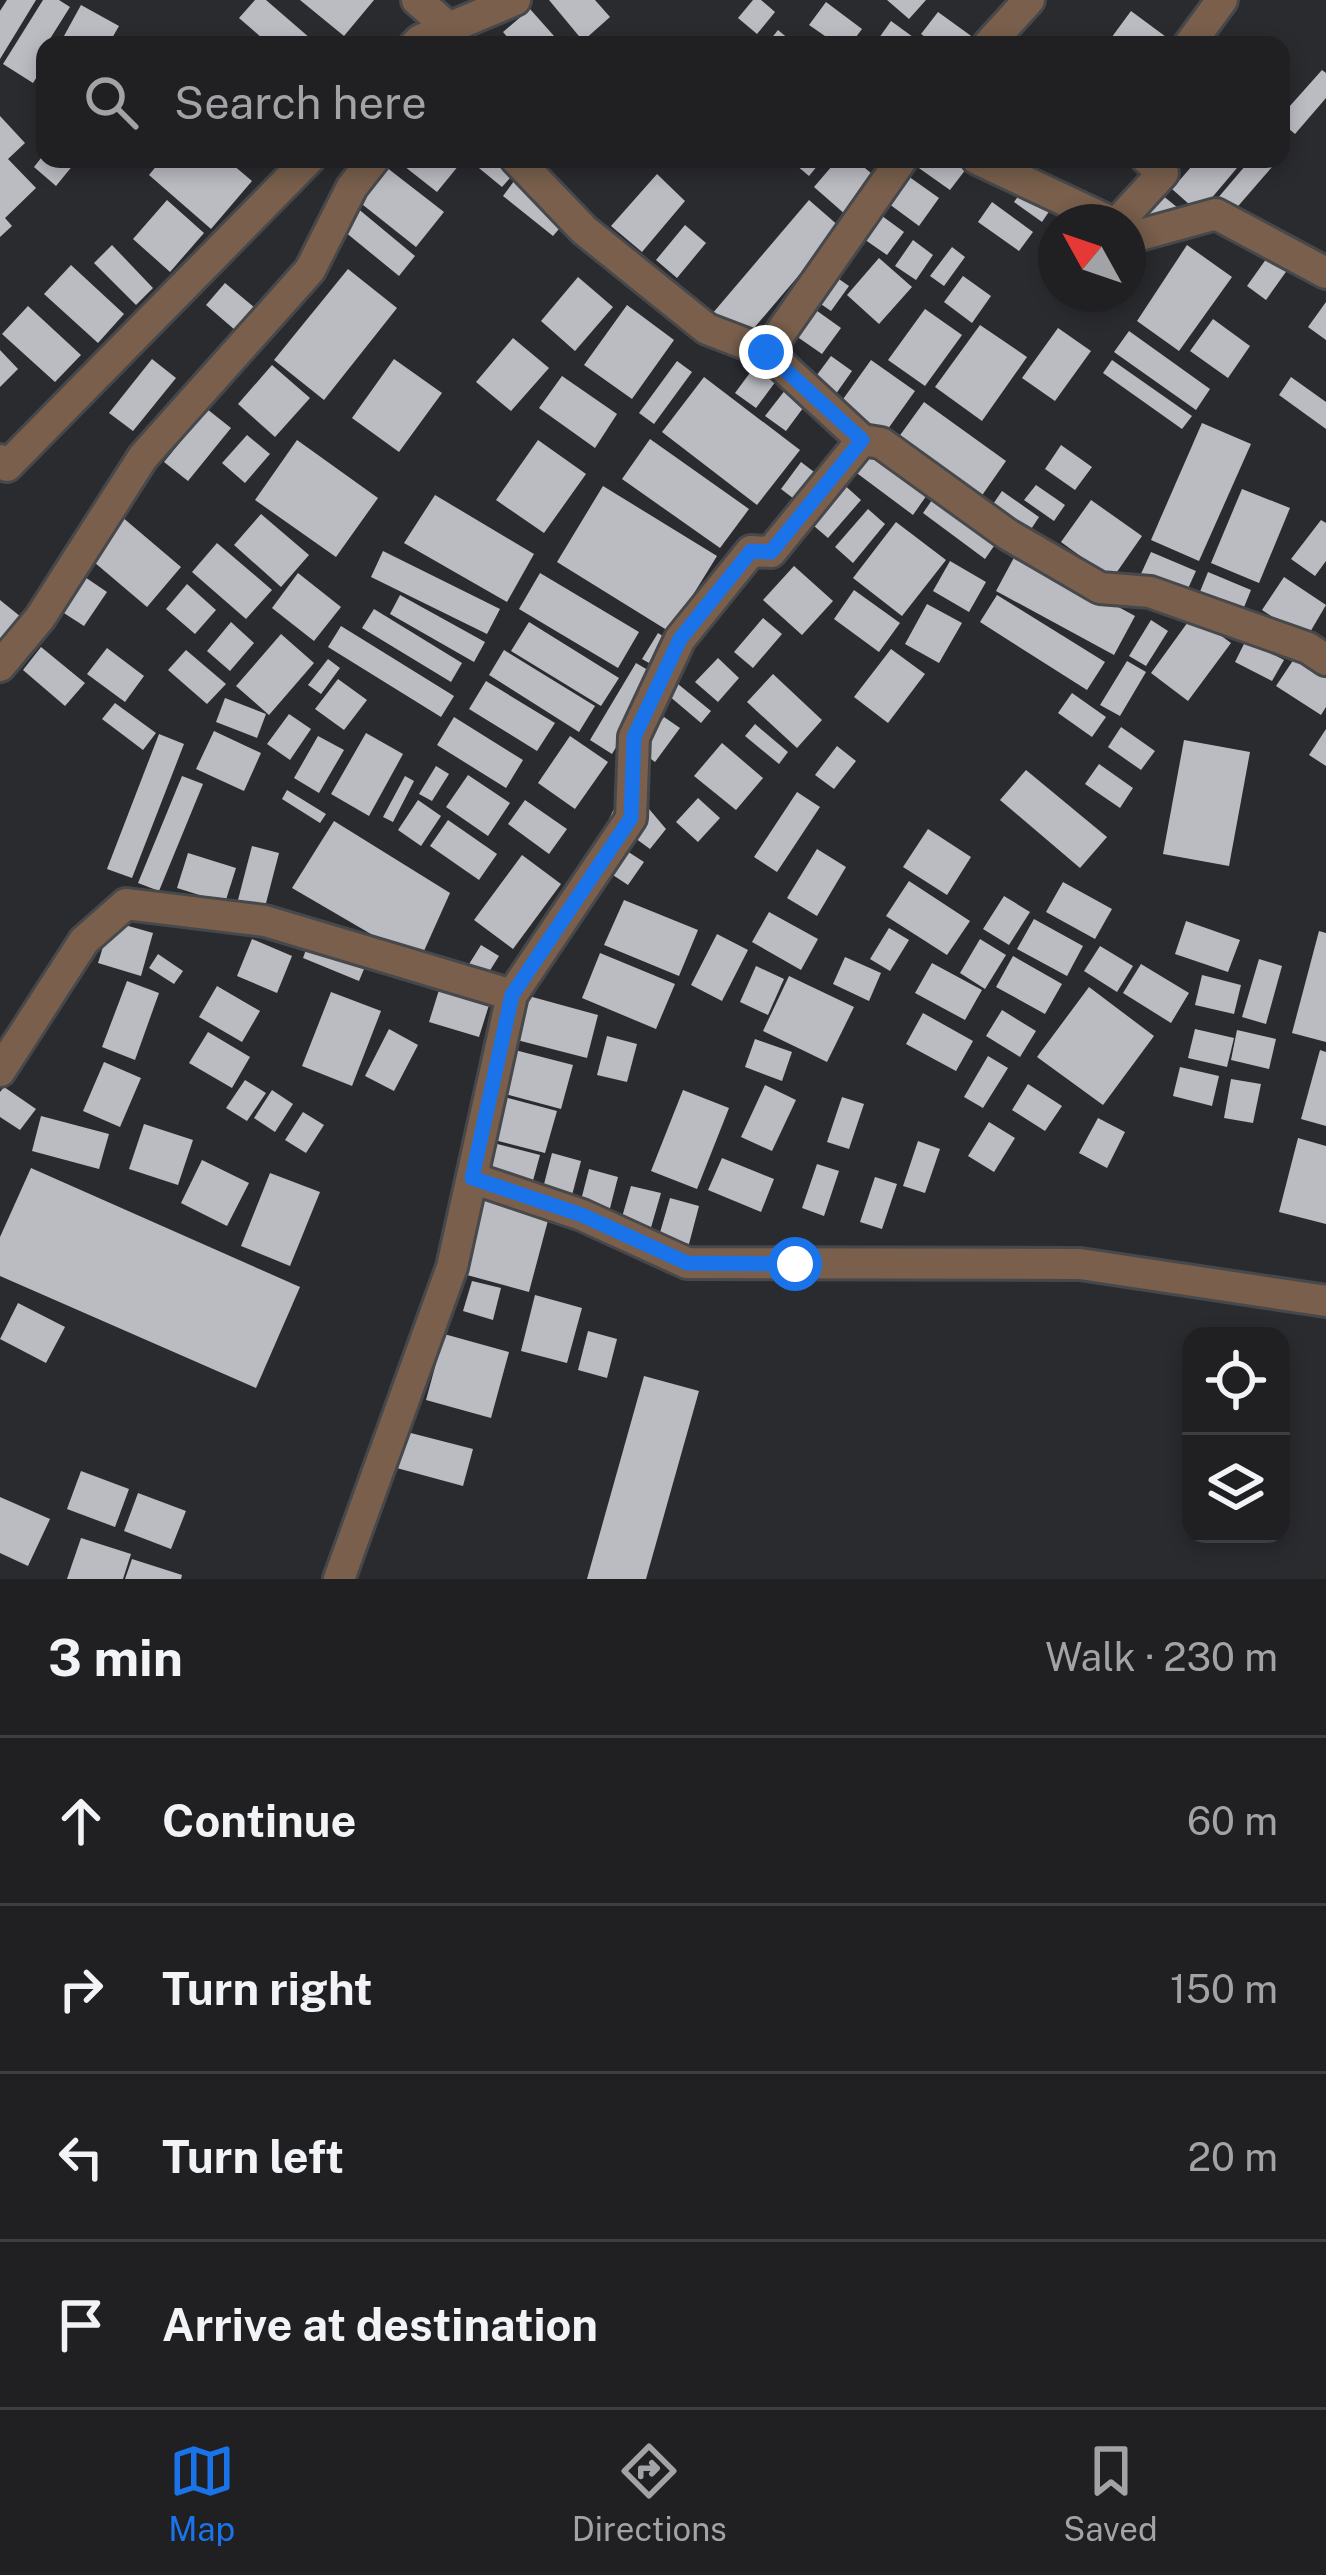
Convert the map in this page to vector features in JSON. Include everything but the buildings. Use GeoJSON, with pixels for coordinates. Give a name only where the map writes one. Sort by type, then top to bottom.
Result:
{"type":"FeatureCollection","features":[{"type":"Feature","properties":{"kind":"street"},"geometry":{"type":"LineString","coordinates":[[417,0],[449,28]]}},
{"type":"Feature","properties":{"kind":"street"},"geometry":{"type":"LineString","coordinates":[[430,36],[515,0]]}},
{"type":"Feature","properties":{"kind":"street"},"geometry":{"type":"LineString","coordinates":[[996,36],[1029,0]]}},
{"type":"Feature","properties":{"kind":"street"},"geometry":{"type":"LineString","coordinates":[[1196,36],[1222,0]]}},
{"type":"Feature","properties":{"kind":"street"},"geometry":{"type":"LineString","coordinates":[[0,460],[8,466],[300,168]]}},
{"type":"Feature","properties":{"kind":"street"},"geometry":{"type":"LineString","coordinates":[[0,665],[40,618],[143,457],[310,270],[352,187],[367,168]]}},
{"type":"Feature","properties":{"kind":"street"},"geometry":{"type":"LineString","coordinates":[[525,168],[584,230],[707,329],[766,352],[862,440],[881,442],[1007,534],[1100,588],[1150,592],[1308,648],[1326,660]]}},
{"type":"Feature","properties":{"kind":"street"},"geometry":{"type":"LineString","coordinates":[[766,352],[896,168]]}},
{"type":"Feature","properties":{"kind":"street"},"geometry":{"type":"LineString","coordinates":[[997,168],[1075,204]]}},
{"type":"Feature","properties":{"kind":"street"},"geometry":{"type":"LineString","coordinates":[[1132,204],[1163,173],[1158,168]]}},
{"type":"Feature","properties":{"kind":"street"},"geometry":{"type":"LineString","coordinates":[[1146,233],[1216,214],[1326,273]]}},
{"type":"Feature","properties":{"kind":"street"},"geometry":{"type":"LineString","coordinates":[[339,1579],[452,1267],[512,995],[631,818],[634,737],[680,639],[751,551],[771,552],[862,440]]}},
{"type":"Feature","properties":{"kind":"street"},"geometry":{"type":"LineString","coordinates":[[0,1071],[83,941],[126,904],[265,921],[512,995]]}},
{"type":"Feature","properties":{"kind":"street"},"geometry":{"type":"LineString","coordinates":[[472,1178],[582,1215],[687,1263],[1080,1264],[1326,1301]]}},
{"type":"Feature","properties":{"kind":"route"},"geometry":{"type":"LineString","coordinates":[[766,352],[862,440],[771,552],[751,551],[680,639],[634,737],[631,818],[512,995],[472,1178],[582,1215],[687,1263],[795,1264]]}}]}
